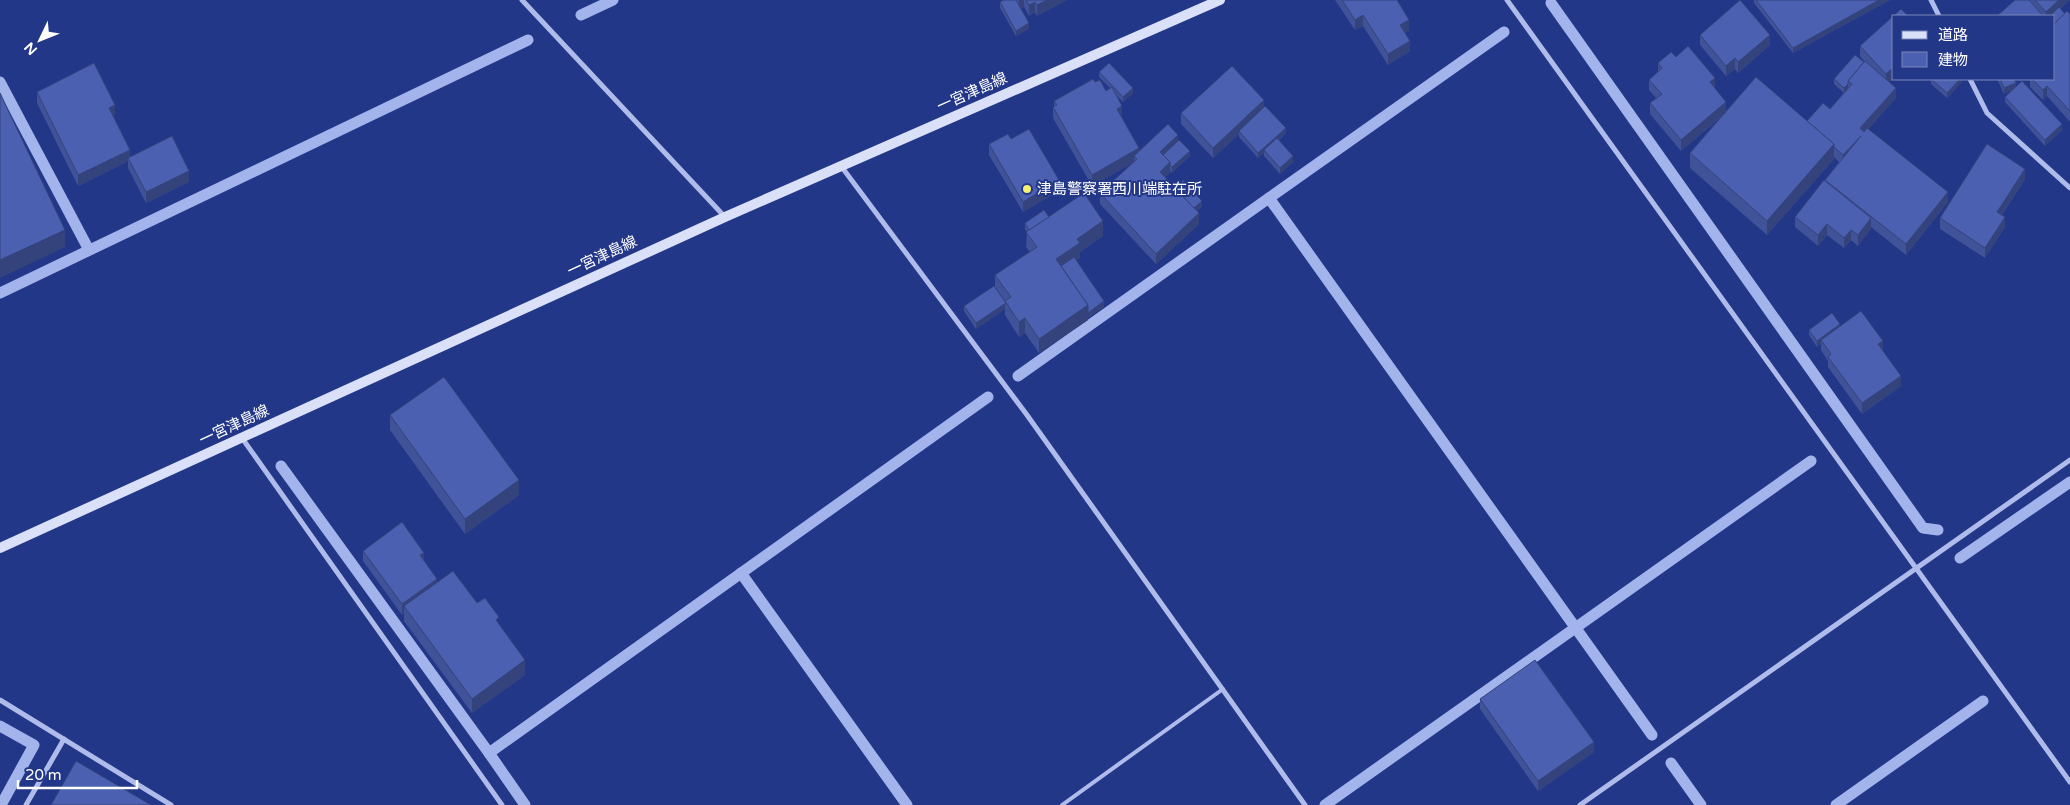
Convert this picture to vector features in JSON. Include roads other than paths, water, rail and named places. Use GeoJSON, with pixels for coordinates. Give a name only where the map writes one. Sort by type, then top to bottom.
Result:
{"type":"FeatureCollection","features":[{"type":"Feature","properties":{"kind":"main road","name":"一宮津島線"},"geometry":{"type":"LineString","coordinates":[[0,548],[725,217],[1220,0]]}},
{"type":"Feature","properties":{"kind":"street"},"geometry":{"type":"LineString","coordinates":[[522,0],[725,217]]}},
{"type":"Feature","properties":{"kind":"street"},"geometry":{"type":"LineString","coordinates":[[1507,0],[2070,782]]}},
{"type":"Feature","properties":{"kind":"street"},"geometry":{"type":"LineString","coordinates":[[1931,0],[1938,15]]}},
{"type":"Feature","properties":{"kind":"street"},"geometry":{"type":"LineString","coordinates":[[1970,80],[1987,113],[2070,188]]}},
{"type":"Feature","properties":{"kind":"street"},"geometry":{"type":"LineString","coordinates":[[841,165],[1027,415],[1305,805]]}},
{"type":"Feature","properties":{"kind":"street"},"geometry":{"type":"LineString","coordinates":[[242,438],[502,805]]}},
{"type":"Feature","properties":{"kind":"street"},"geometry":{"type":"LineString","coordinates":[[1580,805],[2070,460]]}},
{"type":"Feature","properties":{"kind":"street"},"geometry":{"type":"LineString","coordinates":[[0,700],[171,805]]}},
{"type":"Feature","properties":{"kind":"street"},"geometry":{"type":"LineString","coordinates":[[26,805],[64,739]]}},
{"type":"Feature","properties":{"kind":"lane"},"geometry":{"type":"LineString","coordinates":[[1062,805],[1222,689]]}},
{"type":"Feature","properties":{"kind":"waterway"},"geometry":{"type":"LineString","coordinates":[[581,15],[613,0]]}},
{"type":"Feature","properties":{"kind":"waterway"},"geometry":{"type":"LineString","coordinates":[[1551,3],[1923,528],[1938,530]]}},
{"type":"Feature","properties":{"kind":"waterway"},"geometry":{"type":"LineString","coordinates":[[1269,198],[1504,32]]}},
{"type":"Feature","properties":{"kind":"waterway"},"geometry":{"type":"LineString","coordinates":[[0,293],[528,40]]}},
{"type":"Feature","properties":{"kind":"waterway"},"geometry":{"type":"LineString","coordinates":[[0,82],[89,250]]}},
{"type":"Feature","properties":{"kind":"waterway"},"geometry":{"type":"LineString","coordinates":[[1018,376],[1269,198],[1652,735]]}},
{"type":"Feature","properties":{"kind":"waterway"},"geometry":{"type":"LineString","coordinates":[[281,466],[489,753],[988,397]]}},
{"type":"Feature","properties":{"kind":"waterway"},"geometry":{"type":"LineString","coordinates":[[1325,805],[1811,461]]}},
{"type":"Feature","properties":{"kind":"waterway"},"geometry":{"type":"LineString","coordinates":[[1960,558],[2070,482]]}},
{"type":"Feature","properties":{"kind":"waterway"},"geometry":{"type":"LineString","coordinates":[[741,573],[907,805]]}},
{"type":"Feature","properties":{"kind":"waterway"},"geometry":{"type":"LineString","coordinates":[[1836,805],[1983,701]]}},
{"type":"Feature","properties":{"kind":"waterway"},"geometry":{"type":"LineString","coordinates":[[0,726],[34,745],[1,805]]}},
{"type":"Feature","properties":{"kind":"waterway"},"geometry":{"type":"LineString","coordinates":[[489,753],[525,805]]}},
{"type":"Feature","properties":{"kind":"waterway"},"geometry":{"type":"LineString","coordinates":[[1671,763],[1701,805]]}},
{"type":"Feature","properties":{"kind":"place","name":"津島警察署西川端駐在所"},"geometry":{"type":"Point","coordinates":[1027,189]}}]}
